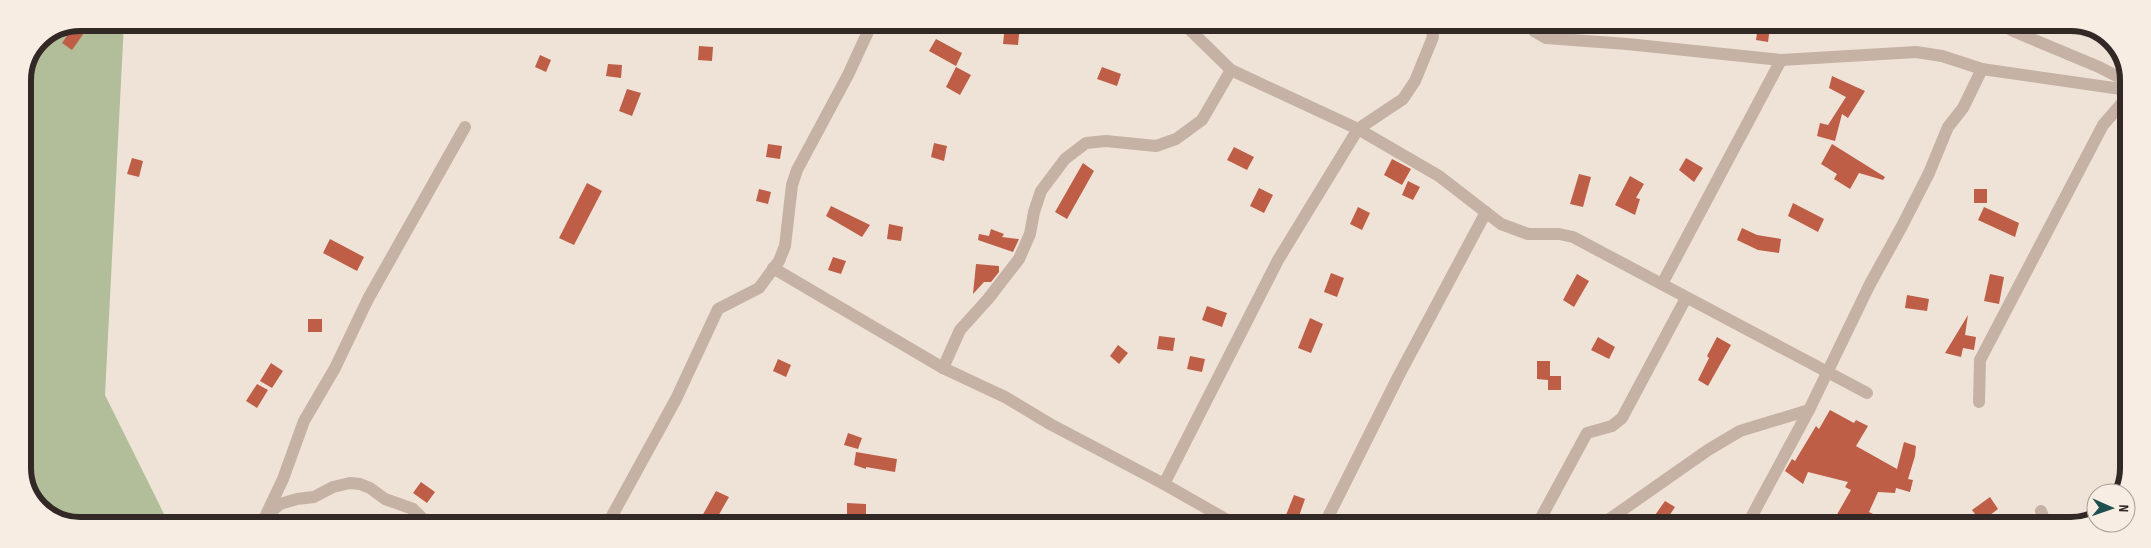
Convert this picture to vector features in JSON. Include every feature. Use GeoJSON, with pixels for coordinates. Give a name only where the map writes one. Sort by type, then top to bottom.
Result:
{"type":"FeatureCollection","features":[{"type":"Feature","properties":{"kind":"street"},"geometry":{"type":"LineString","coordinates":[[611,517],[676,398],[718,309],[759,288],[779,261],[786,246],[792,185],[797,170],[848,75],[868,31]]}},
{"type":"Feature","properties":{"kind":"street"},"geometry":{"type":"LineString","coordinates":[[1191,31],[1232,70],[1358,129],[1439,176],[1501,224],[1528,234],[1559,234],[1573,237],[1867,393]]}},
{"type":"Feature","properties":{"kind":"street"},"geometry":{"type":"LineString","coordinates":[[1164,484],[1278,260],[1358,129],[1403,99],[1409,91],[1433,36],[1432,31]]}},
{"type":"Feature","properties":{"kind":"street"},"geometry":{"type":"LineString","coordinates":[[1534,31],[1546,38],[1627,44],[1781,60],[1916,52],[1942,56],[1982,69],[2120,89]]}},
{"type":"Feature","properties":{"kind":"street"},"geometry":{"type":"LineString","coordinates":[[2013,31],[2099,67],[2120,78]]}},
{"type":"Feature","properties":{"kind":"street"},"geometry":{"type":"LineString","coordinates":[[1662,284],[1781,60]]}},
{"type":"Feature","properties":{"kind":"street"},"geometry":{"type":"LineString","coordinates":[[1751,517],[1809,410],[1870,284],[1929,173],[1948,127],[1963,108],[1982,69]]}},
{"type":"Feature","properties":{"kind":"street"},"geometry":{"type":"LineString","coordinates":[[943,368],[960,330],[988,299],[1019,259],[1030,234],[1034,212],[1041,191],[1065,159],[1086,143],[1106,141],[1156,146],[1176,139],[1202,120],[1232,70]]}},
{"type":"Feature","properties":{"kind":"street"},"geometry":{"type":"LineString","coordinates":[[1979,402],[1980,360],[2103,124],[2120,105]]}},
{"type":"Feature","properties":{"kind":"street"},"geometry":{"type":"LineString","coordinates":[[263,517],[283,479],[304,421],[335,368],[368,299],[465,127]]}},
{"type":"Feature","properties":{"kind":"street"},"geometry":{"type":"LineString","coordinates":[[1328,517],[1398,377],[1486,212]]}},
{"type":"Feature","properties":{"kind":"street"},"geometry":{"type":"LineString","coordinates":[[773,268],[943,368],[1005,397],[1050,424],[1222,517]]}},
{"type":"Feature","properties":{"kind":"street"},"geometry":{"type":"LineString","coordinates":[[1542,517],[1587,433],[1612,426],[1622,418],[1686,298]]}},
{"type":"Feature","properties":{"kind":"street"},"geometry":{"type":"LineString","coordinates":[[1612,517],[1708,450],[1740,431],[1809,410]]}},
{"type":"Feature","properties":{"kind":"street"},"geometry":{"type":"LineString","coordinates":[[265,517],[280,504],[314,497],[333,487],[350,483],[365,486],[385,499],[413,509],[422,517]]}},
{"type":"Feature","properties":{"kind":"street"},"geometry":{"type":"LineString","coordinates":[[2041,511],[2043,517]]}},
{"type":"Feature","properties":{"kind":"green space"},"geometry":{"type":"Polygon","coordinates":[[[80,31],[124,31],[105,395],[166,517],[80,517],[64,514],[50,507],[43,500],[35,487],[31,471],[32,70],[39,53],[45,45],[61,35],[80,31]]]}},
{"type":"Feature","properties":{"kind":"building"},"geometry":{"type":"Polygon","coordinates":[[[81,31],[84,33],[72,50],[62,43],[70,32],[81,31]]]}},
{"type":"Feature","properties":{"kind":"building"},"geometry":{"type":"Polygon","coordinates":[[[1004,31],[1019,31],[1018,45],[1003,44],[1004,31]]]}},
{"type":"Feature","properties":{"kind":"building"},"geometry":{"type":"Polygon","coordinates":[[[1757,31],[1770,31],[1768,42],[1756,40],[1757,31]]]}},
{"type":"Feature","properties":{"kind":"building"},"geometry":{"type":"Polygon","coordinates":[[[936,39],[962,53],[956,66],[929,51],[936,39]]]}},
{"type":"Feature","properties":{"kind":"building"},"geometry":{"type":"Polygon","coordinates":[[[699,46],[713,47],[712,61],[698,60],[699,46]]]}},
{"type":"Feature","properties":{"kind":"building"},"geometry":{"type":"Polygon","coordinates":[[[540,55],[551,60],[546,72],[535,67],[540,55]]]}},
{"type":"Feature","properties":{"kind":"building"},"geometry":{"type":"Polygon","coordinates":[[[608,64],[622,65],[621,78],[606,76],[608,64]]]}},
{"type":"Feature","properties":{"kind":"building"},"geometry":{"type":"Polygon","coordinates":[[[956,67],[971,75],[960,95],[946,87],[956,67]]]}},
{"type":"Feature","properties":{"kind":"building"},"geometry":{"type":"Polygon","coordinates":[[[1102,67],[1121,74],[1117,86],[1097,79],[1102,67]]]}},
{"type":"Feature","properties":{"kind":"building"},"geometry":{"type":"Polygon","coordinates":[[[1832,76],[1865,91],[1848,118],[1842,114],[1835,141],[1817,136],[1820,123],[1828,125],[1846,97],[1829,88],[1832,76]]]}},
{"type":"Feature","properties":{"kind":"building"},"geometry":{"type":"Polygon","coordinates":[[[627,89],[641,93],[632,116],[619,111],[627,89]]]}},
{"type":"Feature","properties":{"kind":"building"},"geometry":{"type":"Polygon","coordinates":[[[934,143],[947,146],[944,161],[931,157],[934,143]]]}},
{"type":"Feature","properties":{"kind":"building"},"geometry":{"type":"Polygon","coordinates":[[[768,144],[782,146],[780,159],[766,157],[768,144]]]}},
{"type":"Feature","properties":{"kind":"building"},"geometry":{"type":"Polygon","coordinates":[[[1832,144],[1885,177],[1883,180],[1859,173],[1850,189],[1834,179],[1837,174],[1821,164],[1832,144]]]}},
{"type":"Feature","properties":{"kind":"building"},"geometry":{"type":"Polygon","coordinates":[[[1234,147],[1254,157],[1247,170],[1227,160],[1234,147]]]}},
{"type":"Feature","properties":{"kind":"building"},"geometry":{"type":"Polygon","coordinates":[[[132,158],[143,161],[139,177],[127,174],[132,158]]]}},
{"type":"Feature","properties":{"kind":"building"},"geometry":{"type":"Polygon","coordinates":[[[1686,158],[1703,168],[1694,182],[1679,170],[1686,158]]]}},
{"type":"Feature","properties":{"kind":"building"},"geometry":{"type":"Polygon","coordinates":[[[1392,159],[1411,169],[1402,185],[1384,175],[1392,159]]]}},
{"type":"Feature","properties":{"kind":"building"},"geometry":{"type":"Polygon","coordinates":[[[1083,163],[1094,171],[1067,219],[1055,212],[1083,163]]]}},
{"type":"Feature","properties":{"kind":"building"},"geometry":{"type":"Polygon","coordinates":[[[1579,174],[1591,177],[1583,207],[1570,204],[1579,174]]]}},
{"type":"Feature","properties":{"kind":"building"},"geometry":{"type":"Polygon","coordinates":[[[1630,176],[1644,184],[1636,198],[1640,199],[1635,215],[1615,205],[1630,176]]]}},
{"type":"Feature","properties":{"kind":"building"},"geometry":{"type":"Polygon","coordinates":[[[1408,181],[1420,187],[1413,200],[1402,195],[1408,181]]]}},
{"type":"Feature","properties":{"kind":"building"},"geometry":{"type":"Polygon","coordinates":[[[587,183],[602,191],[574,245],[559,238],[587,183]]]}},
{"type":"Feature","properties":{"kind":"building"},"geometry":{"type":"Polygon","coordinates":[[[1259,188],[1273,195],[1264,213],[1250,206],[1259,188]]]}},
{"type":"Feature","properties":{"kind":"building"},"geometry":{"type":"Polygon","coordinates":[[[759,189],[771,192],[768,204],[756,201],[759,189]]]}},
{"type":"Feature","properties":{"kind":"building"},"geometry":{"type":"Polygon","coordinates":[[[1974,189],[1987,189],[1987,203],[1974,203],[1974,189]]]}},
{"type":"Feature","properties":{"kind":"building"},"geometry":{"type":"Polygon","coordinates":[[[1793,203],[1824,219],[1818,232],[1788,216],[1793,203]]]}},
{"type":"Feature","properties":{"kind":"building"},"geometry":{"type":"Polygon","coordinates":[[[831,206],[870,225],[862,237],[826,216],[831,206]]]}},
{"type":"Feature","properties":{"kind":"building"},"geometry":{"type":"Polygon","coordinates":[[[1358,207],[1370,213],[1362,230],[1350,224],[1358,207]]]}},
{"type":"Feature","properties":{"kind":"building"},"geometry":{"type":"Polygon","coordinates":[[[1984,207],[2019,223],[2015,237],[1978,220],[1984,207]]]}},
{"type":"Feature","properties":{"kind":"building"},"geometry":{"type":"Polygon","coordinates":[[[889,224],[903,227],[901,241],[887,239],[889,224]]]}},
{"type":"Feature","properties":{"kind":"building"},"geometry":{"type":"Polygon","coordinates":[[[1742,228],[1757,235],[1781,239],[1779,253],[1758,250],[1737,240],[1742,228]]]}},
{"type":"Feature","properties":{"kind":"building"},"geometry":{"type":"Polygon","coordinates":[[[991,229],[1004,234],[1002,237],[1019,239],[1013,252],[978,240],[979,234],[989,236],[991,229]]]}},
{"type":"Feature","properties":{"kind":"building"},"geometry":{"type":"Polygon","coordinates":[[[330,239],[364,257],[357,271],[323,253],[330,239]]]}},
{"type":"Feature","properties":{"kind":"building"},"geometry":{"type":"Polygon","coordinates":[[[833,257],[846,261],[841,274],[828,270],[833,257]]]}},
{"type":"Feature","properties":{"kind":"building"},"geometry":{"type":"Polygon","coordinates":[[[976,264],[999,266],[999,272],[991,282],[984,282],[973,294],[976,264]]]}},
{"type":"Feature","properties":{"kind":"building"},"geometry":{"type":"Polygon","coordinates":[[[1331,273],[1344,278],[1337,297],[1324,292],[1331,273]]]}},
{"type":"Feature","properties":{"kind":"building"},"geometry":{"type":"Polygon","coordinates":[[[1577,274],[1589,281],[1574,307],[1563,300],[1577,274]]]}},
{"type":"Feature","properties":{"kind":"building"},"geometry":{"type":"Polygon","coordinates":[[[1990,274],[2004,277],[1999,304],[1984,301],[1990,274]]]}},
{"type":"Feature","properties":{"kind":"building"},"geometry":{"type":"Polygon","coordinates":[[[1907,295],[1929,299],[1927,311],[1905,308],[1907,295]]]}},
{"type":"Feature","properties":{"kind":"building"},"geometry":{"type":"Polygon","coordinates":[[[1207,306],[1227,313],[1222,327],[1202,320],[1207,306]]]}},
{"type":"Feature","properties":{"kind":"building"},"geometry":{"type":"Polygon","coordinates":[[[1968,315],[1965,335],[1976,337],[1974,350],[1963,348],[1961,357],[1945,353],[1968,315]]]}},
{"type":"Feature","properties":{"kind":"building"},"geometry":{"type":"Polygon","coordinates":[[[1310,318],[1323,324],[1311,353],[1298,348],[1310,318]]]}},
{"type":"Feature","properties":{"kind":"building"},"geometry":{"type":"Polygon","coordinates":[[[308,319],[322,319],[322,332],[308,332],[308,319]]]}},
{"type":"Feature","properties":{"kind":"building"},"geometry":{"type":"Polygon","coordinates":[[[1159,336],[1175,338],[1173,351],[1157,349],[1159,336]]]}},
{"type":"Feature","properties":{"kind":"building"},"geometry":{"type":"Polygon","coordinates":[[[1598,337],[1615,347],[1609,359],[1591,350],[1598,337]]]}},
{"type":"Feature","properties":{"kind":"building"},"geometry":{"type":"Polygon","coordinates":[[[1717,337],[1731,345],[1708,386],[1698,380],[1717,337]]]}},
{"type":"Feature","properties":{"kind":"building"},"geometry":{"type":"Polygon","coordinates":[[[1118,345],[1128,353],[1119,364],[1110,356],[1118,345]]]}},
{"type":"Feature","properties":{"kind":"building"},"geometry":{"type":"Polygon","coordinates":[[[1190,356],[1205,359],[1202,372],[1187,369],[1190,356]]]}},
{"type":"Feature","properties":{"kind":"building"},"geometry":{"type":"Polygon","coordinates":[[[778,359],[791,365],[786,377],[773,371],[778,359]]]}},
{"type":"Feature","properties":{"kind":"building"},"geometry":{"type":"Polygon","coordinates":[[[1537,361],[1550,361],[1550,376],[1561,376],[1561,390],[1548,390],[1548,380],[1537,379],[1537,361]]]}},
{"type":"Feature","properties":{"kind":"building"},"geometry":{"type":"Polygon","coordinates":[[[271,363],[283,371],[272,388],[260,381],[271,363]]]}},
{"type":"Feature","properties":{"kind":"building"},"geometry":{"type":"Polygon","coordinates":[[[257,384],[268,390],[257,408],[246,401],[257,384]]]}},
{"type":"Feature","properties":{"kind":"building"},"geometry":{"type":"Polygon","coordinates":[[[1830,410],[1854,423],[1856,420],[1868,426],[1856,446],[1897,469],[1904,442],[1916,446],[1908,479],[1913,480],[1910,492],[1896,488],[1895,493],[1878,492],[1869,512],[1879,517],[1836,517],[1851,490],[1845,487],[1848,482],[1808,472],[1803,484],[1785,471],[1792,459],[1795,461],[1816,426],[1819,429],[1830,410]]]}},
{"type":"Feature","properties":{"kind":"building"},"geometry":{"type":"Polygon","coordinates":[[[848,433],[862,438],[858,449],[844,445],[848,433]]]}},
{"type":"Feature","properties":{"kind":"building"},"geometry":{"type":"Polygon","coordinates":[[[856,452],[897,459],[895,472],[866,467],[866,469],[854,465],[856,452]]]}},
{"type":"Feature","properties":{"kind":"building"},"geometry":{"type":"Polygon","coordinates":[[[421,482],[435,492],[427,503],[413,493],[421,482]]]}},
{"type":"Feature","properties":{"kind":"building"},"geometry":{"type":"Polygon","coordinates":[[[716,491],[729,497],[718,517],[702,517],[716,491]]]}},
{"type":"Feature","properties":{"kind":"building"},"geometry":{"type":"Polygon","coordinates":[[[1294,495],[1305,499],[1299,517],[1286,515],[1294,495]]]}},
{"type":"Feature","properties":{"kind":"building"},"geometry":{"type":"Polygon","coordinates":[[[1990,497],[1998,509],[1988,517],[1977,517],[1972,510],[1990,497]]]}},
{"type":"Feature","properties":{"kind":"building"},"geometry":{"type":"Polygon","coordinates":[[[1665,501],[1675,507],[1668,517],[1654,517],[1665,501]]]}},
{"type":"Feature","properties":{"kind":"building"},"geometry":{"type":"Polygon","coordinates":[[[847,503],[866,504],[866,517],[847,517],[847,503]]]}}]}
